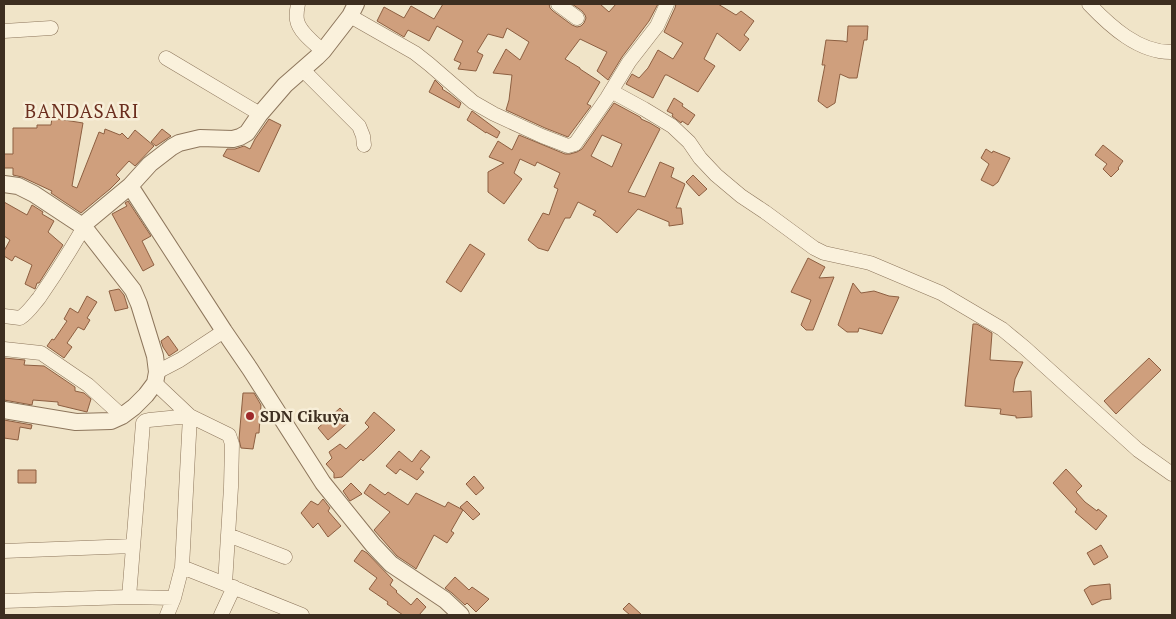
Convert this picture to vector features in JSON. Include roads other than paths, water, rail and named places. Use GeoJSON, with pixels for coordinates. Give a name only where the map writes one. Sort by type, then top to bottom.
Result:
{"type":"FeatureCollection","features":[{"type":"Feature","properties":{"kind":"street"},"geometry":{"type":"LineString","coordinates":[[298,4],[296,18],[301,30],[322,52]]}},
{"type":"Feature","properties":{"kind":"street"},"geometry":{"type":"LineString","coordinates":[[558,4],[577,18]]}},
{"type":"Feature","properties":{"kind":"street"},"geometry":{"type":"LineString","coordinates":[[4,316],[20,318],[26,313],[45,290],[73,247],[84,226],[130,186],[150,164],[172,147],[179,143],[200,138],[237,138],[247,133],[260,114],[285,85],[322,52],[353,10],[415,53],[473,102],[494,114],[568,146],[575,144],[629,62],[657,26],[667,4]]}},
{"type":"Feature","properties":{"kind":"street"},"geometry":{"type":"LineString","coordinates":[[1089,4],[1109,25],[1134,41],[1148,48],[1172,52]]}},
{"type":"Feature","properties":{"kind":"street"},"geometry":{"type":"LineString","coordinates":[[4,30],[51,28]]}},
{"type":"Feature","properties":{"kind":"street"},"geometry":{"type":"LineString","coordinates":[[166,58],[260,114]]}},
{"type":"Feature","properties":{"kind":"street"},"geometry":{"type":"LineString","coordinates":[[303,70],[359,126],[364,145]]}},
{"type":"Feature","properties":{"kind":"street"},"geometry":{"type":"LineString","coordinates":[[611,91],[644,108],[672,126],[689,142],[711,170],[734,191],[814,248],[824,253],[879,266],[941,293],[1002,329],[1138,450],[1172,474]]}},
{"type":"Feature","properties":{"kind":"street"},"geometry":{"type":"LineString","coordinates":[[4,184],[18,186],[34,194],[84,226],[132,290],[139,304],[155,356],[156,378],[190,416],[228,435],[231,439],[228,535],[229,586],[221,615]]}},
{"type":"Feature","properties":{"kind":"street"},"geometry":{"type":"LineString","coordinates":[[130,186],[323,483],[373,545],[391,564],[445,600],[461,615]]}},
{"type":"Feature","properties":{"kind":"street"},"geometry":{"type":"LineString","coordinates":[[4,410],[76,422],[105,422],[117,419],[134,407],[156,378],[224,331]]}},
{"type":"Feature","properties":{"kind":"street"},"geometry":{"type":"LineString","coordinates":[[4,349],[41,353],[88,386],[122,416]]}},
{"type":"Feature","properties":{"kind":"street"},"geometry":{"type":"LineString","coordinates":[[129,597],[143,424],[149,420],[190,416]]}},
{"type":"Feature","properties":{"kind":"street"},"geometry":{"type":"LineString","coordinates":[[167,615],[174,598],[182,567],[190,416]]}},
{"type":"Feature","properties":{"kind":"street"},"geometry":{"type":"LineString","coordinates":[[228,535],[285,557]]}},
{"type":"Feature","properties":{"kind":"street"},"geometry":{"type":"LineString","coordinates":[[4,552],[133,546]]}},
{"type":"Feature","properties":{"kind":"street"},"geometry":{"type":"LineString","coordinates":[[182,567],[229,586],[276,611],[302,615]]}},
{"type":"Feature","properties":{"kind":"street"},"geometry":{"type":"LineString","coordinates":[[4,601],[129,597],[174,598]]}},
{"type":"Feature","properties":{"kind":"place","name":"SDN Cikuya"},"geometry":{"type":"Point","coordinates":[250,416]}},
{"type":"Feature","properties":{"kind":"district","name":"BANDASARI"},"geometry":{"type":"Point","coordinates":[82,110]}}]}
